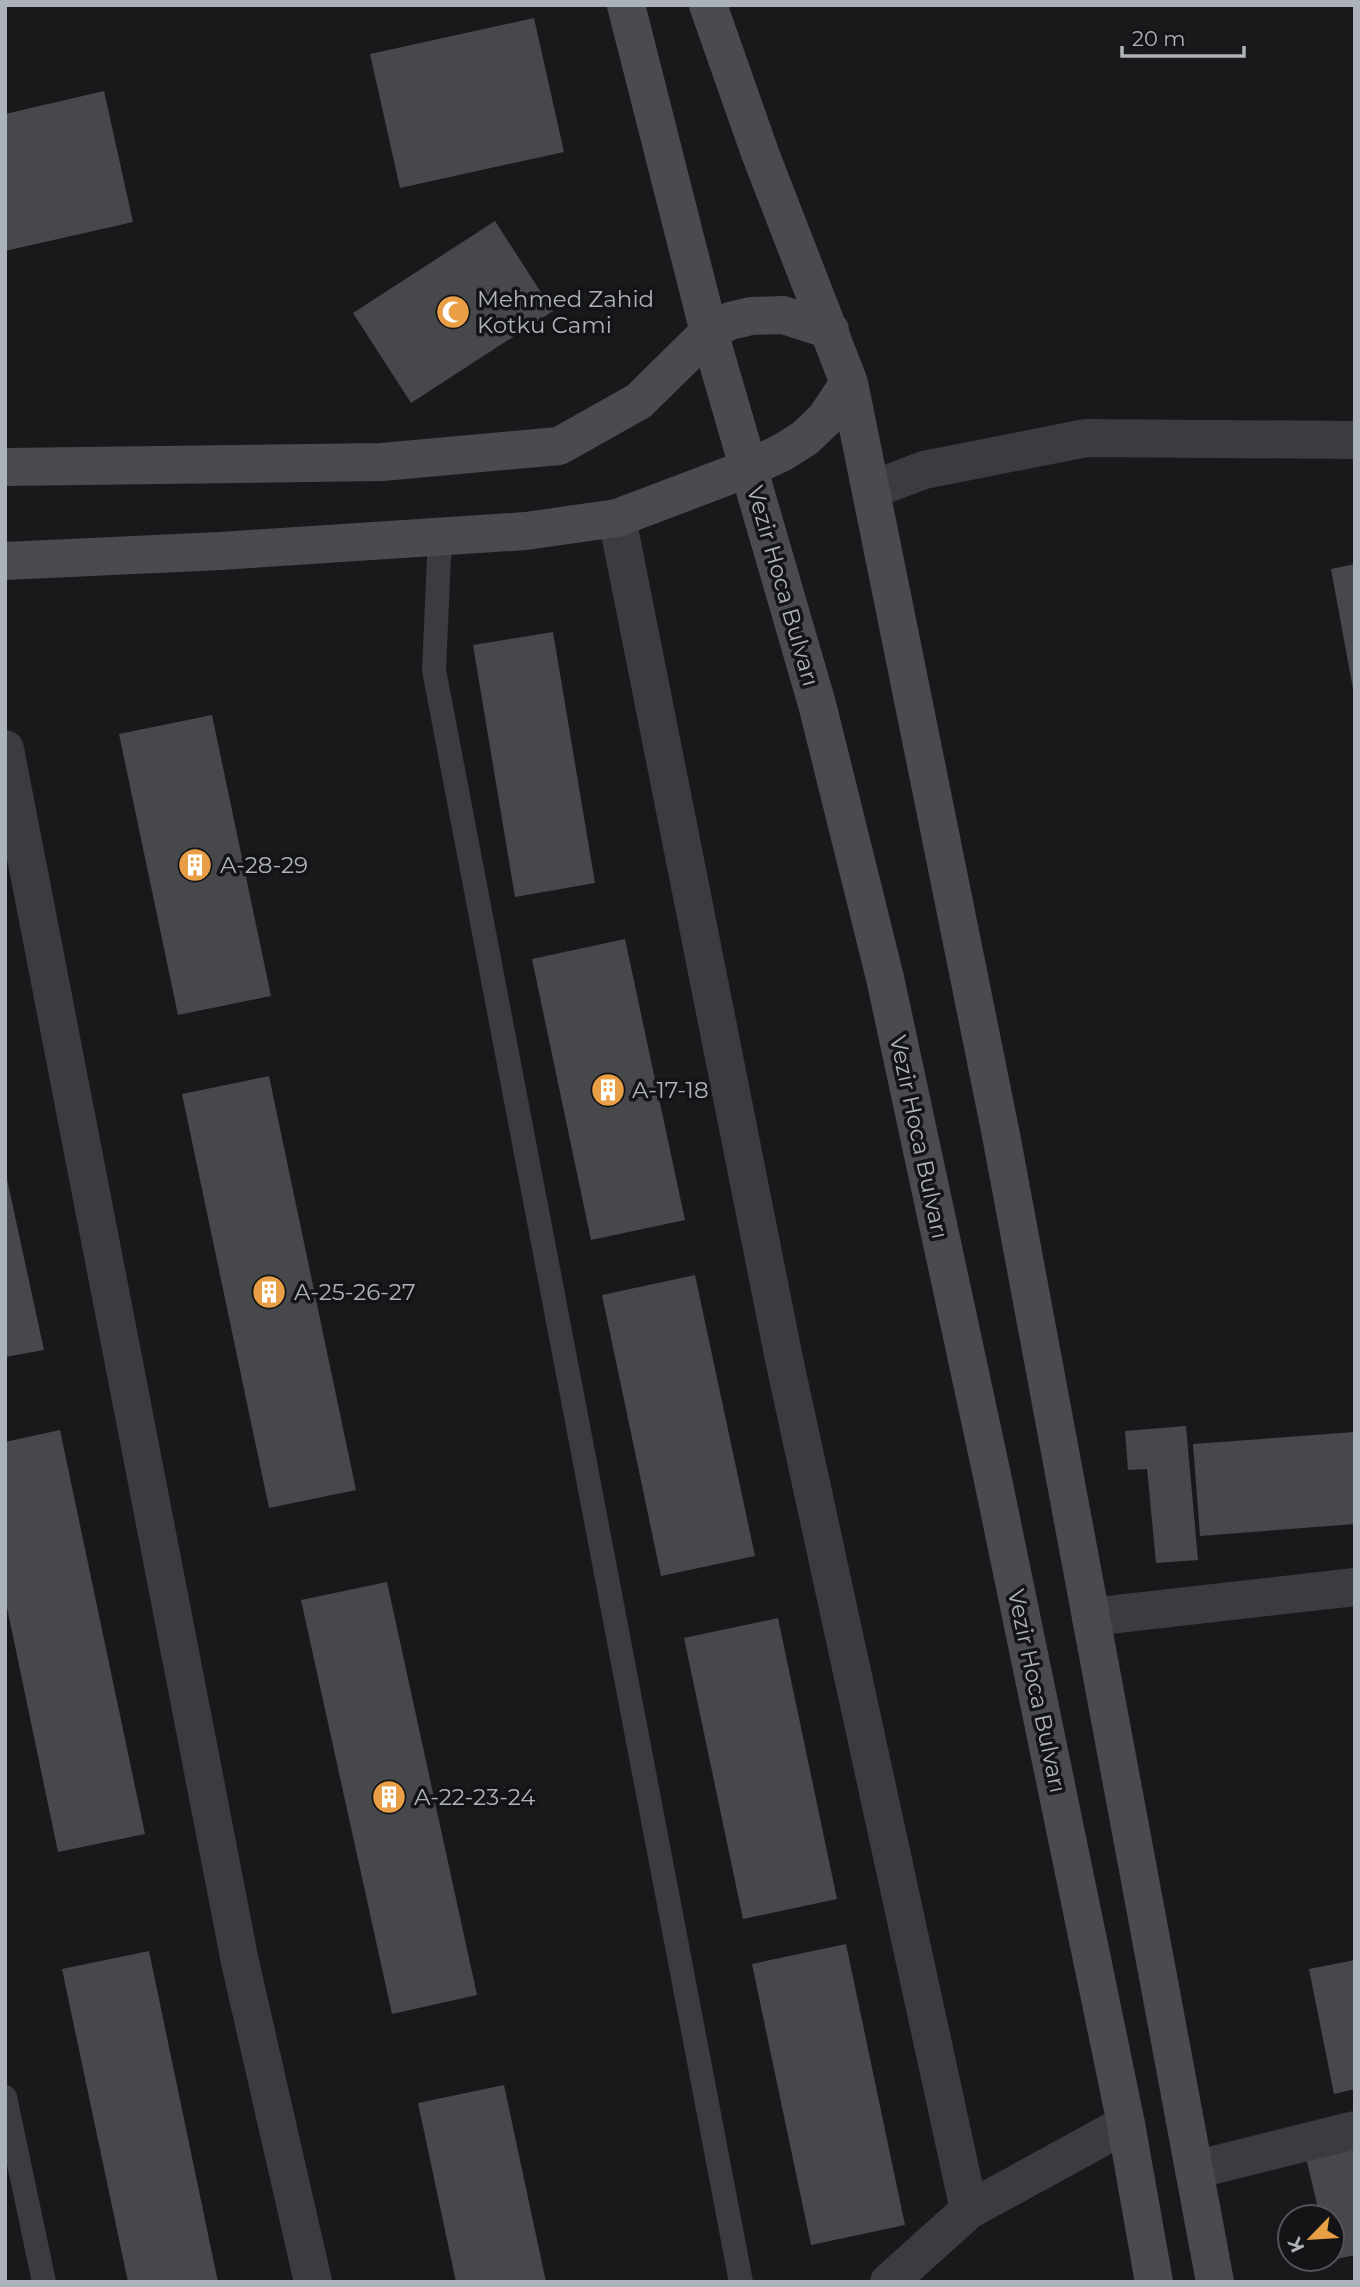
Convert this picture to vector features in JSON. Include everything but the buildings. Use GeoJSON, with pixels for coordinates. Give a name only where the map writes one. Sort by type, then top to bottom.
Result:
{"type":"FeatureCollection","features":[{"type":"Feature","properties":{"kind":"main road","name":"Vezir Hoca Bulvarı"},"geometry":{"type":"LineString","coordinates":[[626,5],[709,332],[817,704],[885,978],[996,1494],[1126,2124],[1154,2282]]}},
{"type":"Feature","properties":{"kind":"main road"},"geometry":{"type":"LineString","coordinates":[[708,5],[760,153],[849,383],[1001,1135],[1215,2282]]}},
{"type":"Feature","properties":{"kind":"main road"},"geometry":{"type":"LineString","coordinates":[[5,467],[382,462],[559,446],[639,401],[709,332],[730,321],[751,316],[783,315],[830,330]]}},
{"type":"Feature","properties":{"kind":"main road"},"geometry":{"type":"LineString","coordinates":[[5,561],[220,551],[526,531],[617,518],[749,468],[805,438],[825,419],[849,383]]}},
{"type":"Feature","properties":{"kind":"street"},"geometry":{"type":"LineString","coordinates":[[871,490],[924,470],[1086,438],[1355,440]]}},
{"type":"Feature","properties":{"kind":"street"},"geometry":{"type":"LineString","coordinates":[[617,518],[787,1372],[969,2210]]}},
{"type":"Feature","properties":{"kind":"street"},"geometry":{"type":"LineString","coordinates":[[5,749],[240,1962],[313,2282]]}},
{"type":"Feature","properties":{"kind":"street"},"geometry":{"type":"LineString","coordinates":[[1091,1616],[1355,1587]]}},
{"type":"Feature","properties":{"kind":"street"},"geometry":{"type":"LineString","coordinates":[[889,2282],[969,2210],[1126,2124]]}},
{"type":"Feature","properties":{"kind":"street"},"geometry":{"type":"LineString","coordinates":[[1194,2170],[1355,2130]]}},
{"type":"Feature","properties":{"kind":"lane"},"geometry":{"type":"LineString","coordinates":[[440,536],[434,670],[741,2282]]}},
{"type":"Feature","properties":{"kind":"lane"},"geometry":{"type":"LineString","coordinates":[[5,2097],[44,2282]]}},
{"type":"Feature","properties":{"kind":"place","name":"Mehmed Zahid Kotku Cami"},"geometry":{"type":"Point","coordinates":[453,312]}},
{"type":"Feature","properties":{"kind":"place","name":"A-28-29"},"geometry":{"type":"Point","coordinates":[195,865]}},
{"type":"Feature","properties":{"kind":"place","name":"A-17-18"},"geometry":{"type":"Point","coordinates":[608,1090]}},
{"type":"Feature","properties":{"kind":"place","name":"A-25-26-27"},"geometry":{"type":"Point","coordinates":[269,1292]}},
{"type":"Feature","properties":{"kind":"place","name":"A-22-23-24"},"geometry":{"type":"Point","coordinates":[389,1797]}}]}
